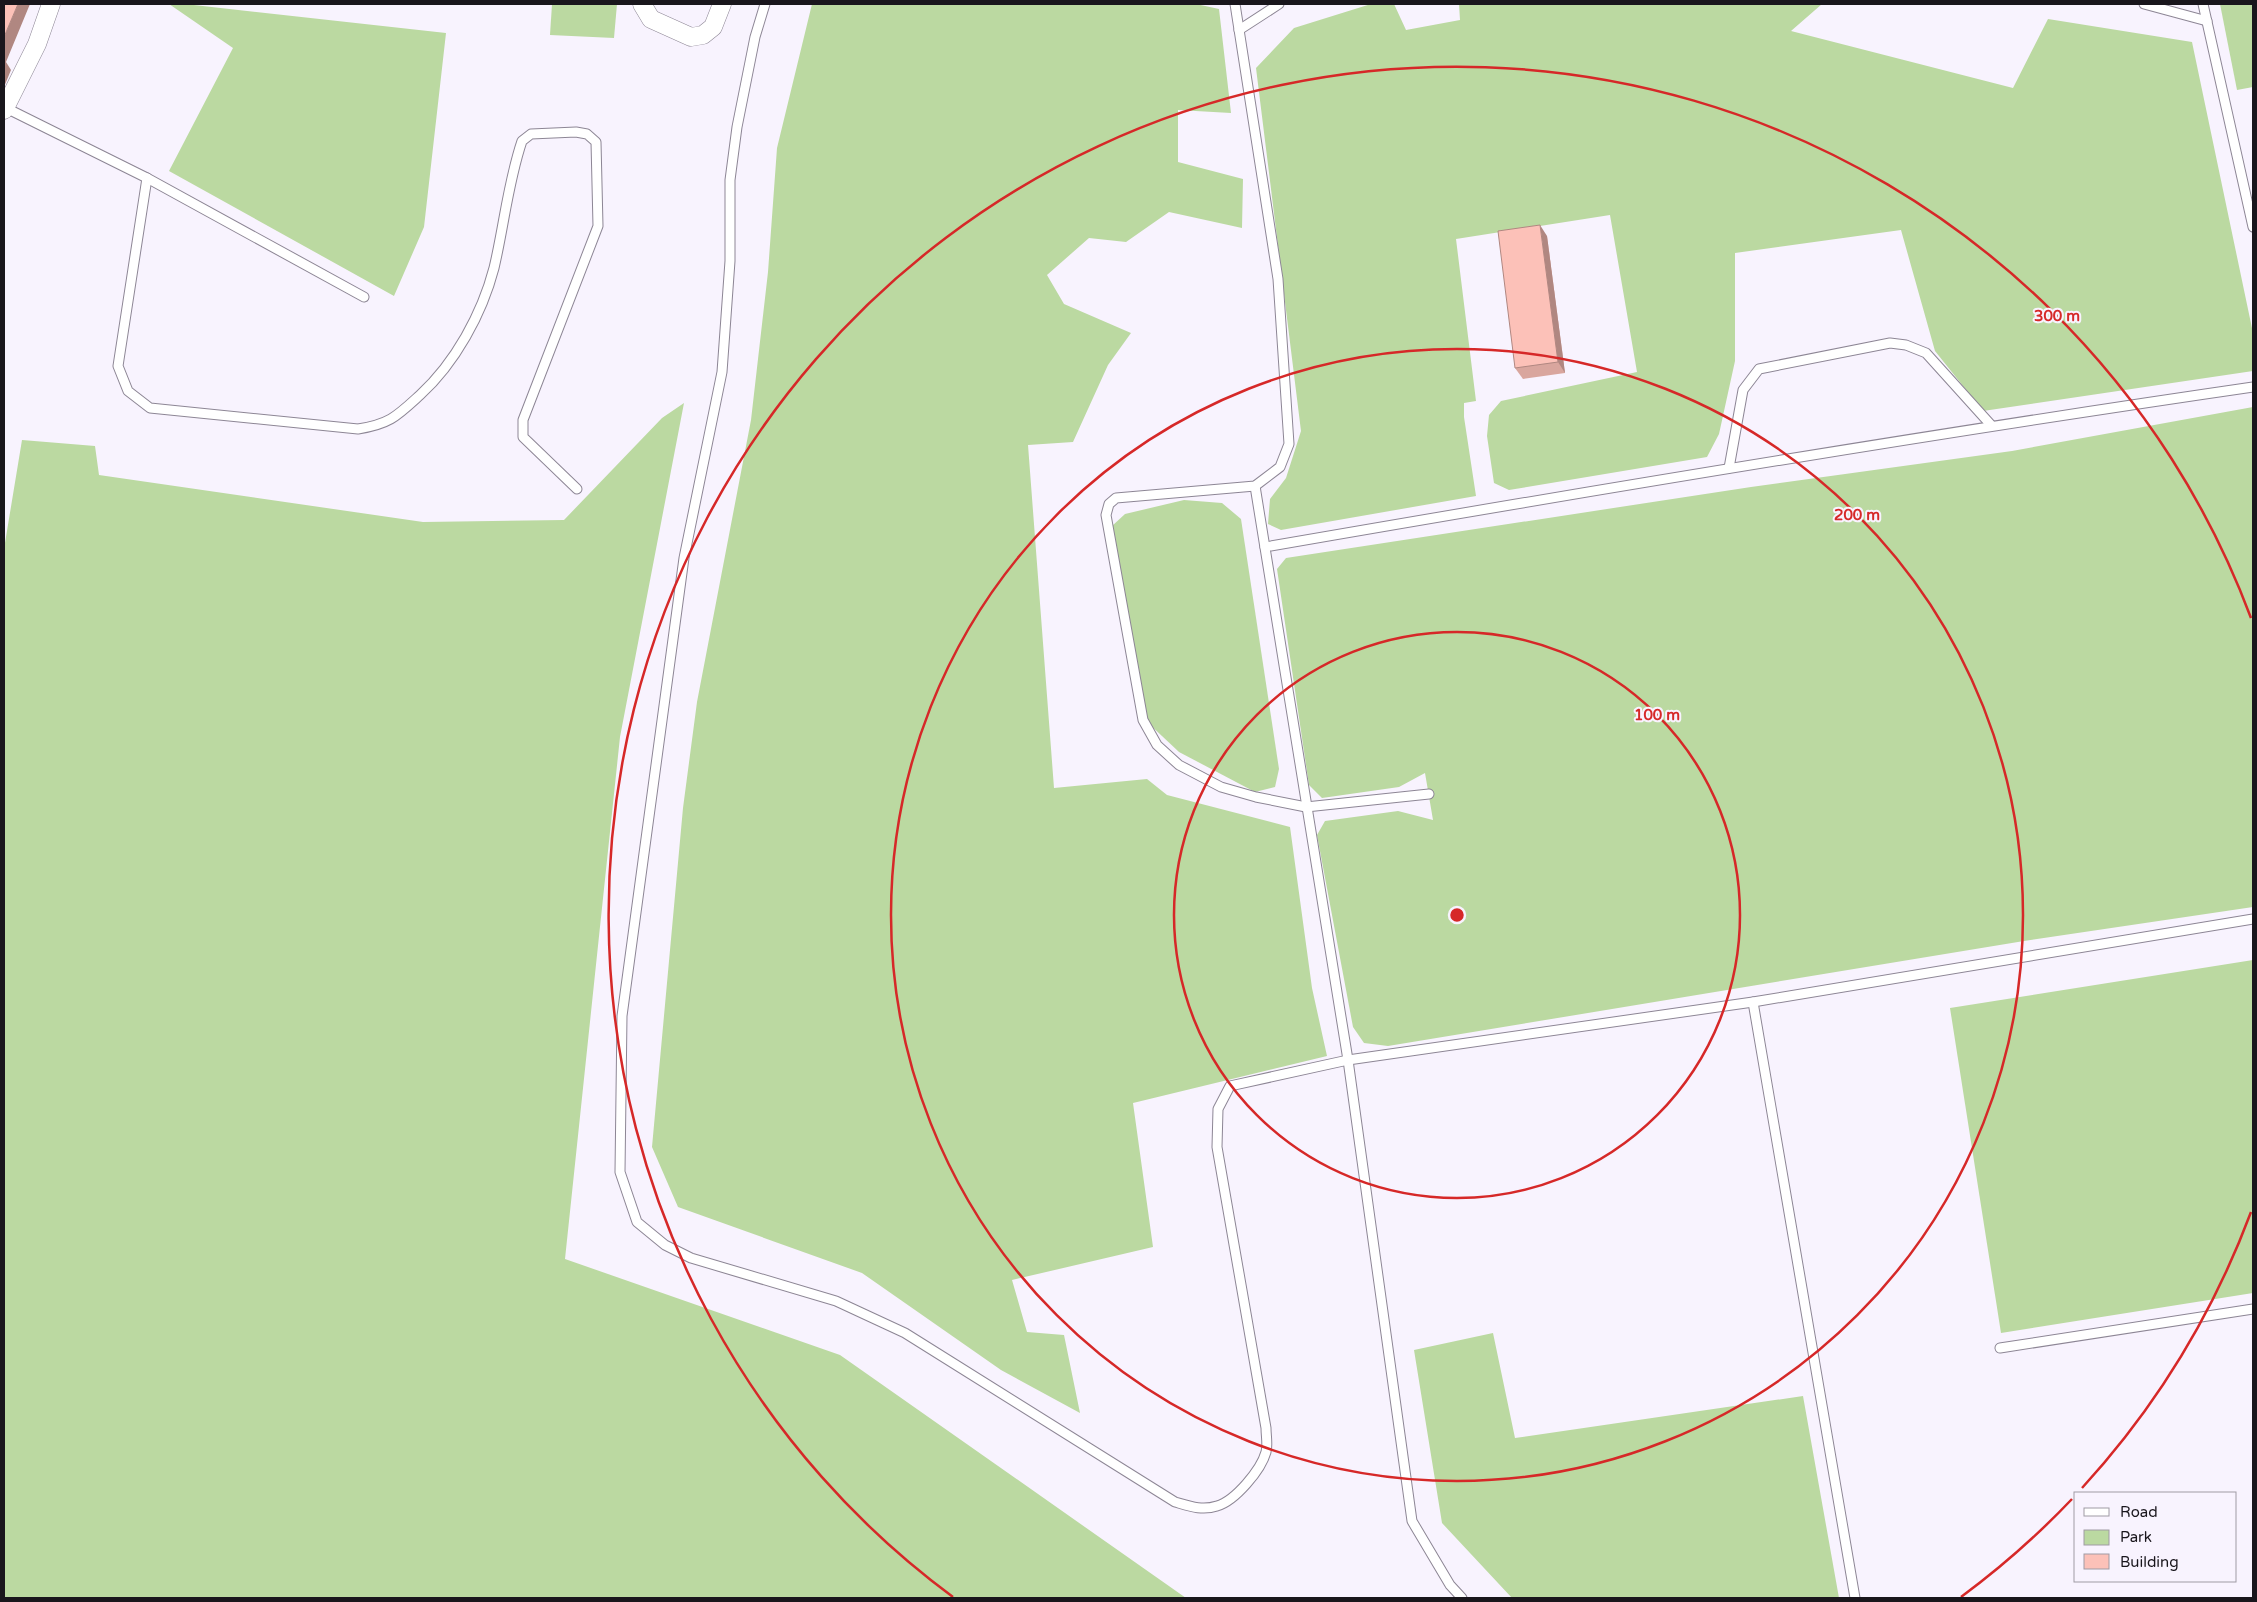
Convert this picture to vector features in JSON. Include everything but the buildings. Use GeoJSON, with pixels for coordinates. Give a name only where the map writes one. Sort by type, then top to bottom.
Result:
{"type":"FeatureCollection","features":[{"type":"Feature","properties":{"kind":"street"},"geometry":{"type":"LineString","coordinates":[[5,109],[38,44],[51,4]]}},
{"type":"Feature","properties":{"kind":"street"},"geometry":{"type":"LineString","coordinates":[[642,4],[651,19],[691,37],[703,35],[713,27],[722,4]]}},
{"type":"Feature","properties":{"kind":"lane"},"geometry":{"type":"LineString","coordinates":[[765,4],[755,37],[737,126],[730,180],[730,260],[722,372],[684,558],[622,1016],[620,1172],[637,1222],[665,1245],[690,1258],[836,1301],[905,1333],[1175,1502],[1196,1509],[1218,1506],[1238,1492],[1260,1468],[1266,1450],[1266,1428],[1217,1147],[1218,1109],[1230,1086],[1348,1060],[1753,1002],[2253,919]]}},
{"type":"Feature","properties":{"kind":"lane"},"geometry":{"type":"LineString","coordinates":[[1235,4],[1278,279],[1288,444],[1280,467],[1255,486],[1116,498],[1109,504],[1106,514],[1143,720],[1157,745],[1179,765],[1221,788],[1306,807],[1429,794]]}},
{"type":"Feature","properties":{"kind":"lane"},"geometry":{"type":"LineString","coordinates":[[1239,30],[1279,4]]}},
{"type":"Feature","properties":{"kind":"lane"},"geometry":{"type":"LineString","coordinates":[[2144,4],[2206,22]]}},
{"type":"Feature","properties":{"kind":"lane"},"geometry":{"type":"LineString","coordinates":[[2202,4],[2248,184],[2253,227]]}},
{"type":"Feature","properties":{"kind":"lane"},"geometry":{"type":"LineString","coordinates":[[5,109],[147,178],[364,297]]}},
{"type":"Feature","properties":{"kind":"lane"},"geometry":{"type":"LineString","coordinates":[[147,178],[118,366],[128,391],[150,408],[358,429],[378,426],[394,419],[437,380],[475,320],[493,270],[522,141],[531,134],[576,132],[588,134],[596,142],[598,226],[523,420],[522,429],[523,437],[578,489]]}},
{"type":"Feature","properties":{"kind":"lane"},"geometry":{"type":"LineString","coordinates":[[1729,468],[1743,390],[1759,368],[1890,343],[1906,345],[1926,353],[1991,425]]}},
{"type":"Feature","properties":{"kind":"lane"},"geometry":{"type":"LineString","coordinates":[[1265,547],[1991,425],[2253,387]]}},
{"type":"Feature","properties":{"kind":"lane"},"geometry":{"type":"LineString","coordinates":[[1255,486],[1348,1060],[1412,1521],[1450,1585],[1462,1598]]}},
{"type":"Feature","properties":{"kind":"lane"},"geometry":{"type":"LineString","coordinates":[[1753,1002],[1855,1598]]}},
{"type":"Feature","properties":{"kind":"lane"},"geometry":{"type":"LineString","coordinates":[[2000,1348],[2253,1309]]}},
{"type":"Feature","properties":{"kind":"green space"},"geometry":{"type":"Polygon","coordinates":[[[169,4],[185,4],[446,33],[424,227],[394,296],[169,171],[233,48],[169,4]]]}},
{"type":"Feature","properties":{"kind":"green space"},"geometry":{"type":"Polygon","coordinates":[[[552,4],[617,4],[614,38],[550,35],[552,4]]]}},
{"type":"Feature","properties":{"kind":"green space"},"geometry":{"type":"Polygon","coordinates":[[[812,4],[1196,4],[1219,9],[1231,113],[1178,110],[1178,162],[1243,179],[1242,228],[1169,212],[1126,242],[1089,238],[1047,275],[1064,304],[1131,333],[1108,365],[1073,442],[1028,445],[1054,788],[1147,779],[1167,795],[1290,827],[1312,988],[1327,1056],[1133,1103],[1153,1247],[1012,1280],[1027,1332],[1064,1335],[1080,1413],[1001,1370],[862,1273],[678,1207],[652,1147],[683,808],[697,702],[751,420],[768,272],[777,148],[812,4]]]}},
{"type":"Feature","properties":{"kind":"green space"},"geometry":{"type":"Polygon","coordinates":[[[1371,4],[1394,4],[1406,30],[1460,20],[1459,4],[1822,4],[1791,31],[2013,88],[2048,19],[2192,42],[2253,333],[2253,371],[1983,411],[1935,351],[1901,230],[1735,253],[1735,361],[1719,434],[1707,457],[1509,490],[1494,483],[1487,436],[1489,415],[1501,401],[1637,372],[1610,215],[1456,239],[1476,401],[1464,403],[1464,417],[1476,496],[1281,530],[1268,524],[1270,499],[1286,478],[1301,431],[1256,68],[1294,28],[1371,4]]]}},
{"type":"Feature","properties":{"kind":"green space"},"geometry":{"type":"Polygon","coordinates":[[[2220,4],[2253,4],[2253,87],[2237,90],[2220,4]]]}},
{"type":"Feature","properties":{"kind":"green space"},"geometry":{"type":"Polygon","coordinates":[[[684,403],[620,737],[565,1259],[840,1355],[1186,1598],[4,1598],[4,549],[22,440],[95,446],[99,475],[423,522],[564,520],[662,418],[684,403]]]}},
{"type":"Feature","properties":{"kind":"green space"},"geometry":{"type":"Polygon","coordinates":[[[2253,407],[2253,907],[2024,941],[1388,1046],[1364,1043],[1353,1027],[1317,835],[1325,821],[1398,811],[1433,820],[1425,773],[1399,787],[1322,798],[1309,785],[1277,569],[1286,558],[1751,487],[2012,451],[2253,407]]]}},
{"type":"Feature","properties":{"kind":"green space"},"geometry":{"type":"Polygon","coordinates":[[[1184,500],[1222,503],[1241,519],[1279,769],[1275,787],[1255,792],[1179,752],[1146,721],[1112,526],[1125,514],[1184,500]]]}},
{"type":"Feature","properties":{"kind":"green space"},"geometry":{"type":"Polygon","coordinates":[[[2253,960],[2253,1293],[2001,1333],[1950,1008],[2253,960]]]}},
{"type":"Feature","properties":{"kind":"green space"},"geometry":{"type":"Polygon","coordinates":[[[1493,1333],[1515,1438],[1803,1396],[1839,1598],[1512,1598],[1442,1523],[1414,1350],[1493,1333]]]}}]}
